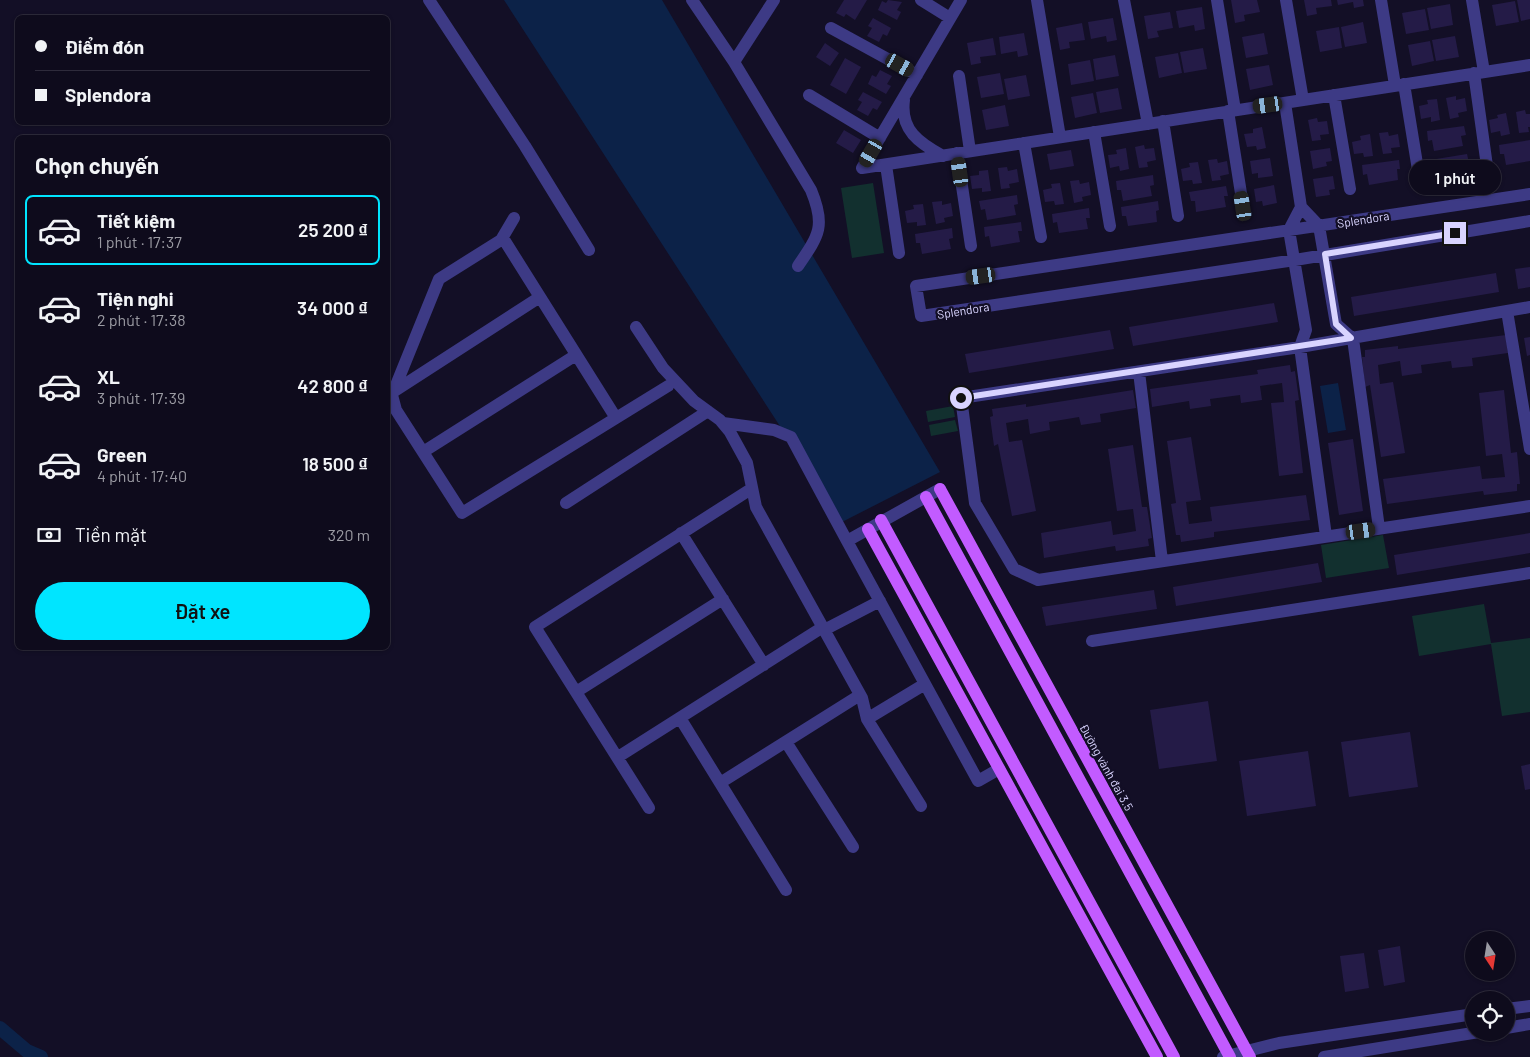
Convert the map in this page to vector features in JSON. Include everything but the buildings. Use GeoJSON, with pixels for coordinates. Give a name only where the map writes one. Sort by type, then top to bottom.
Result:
{"type":"FeatureCollection","features":[{"type":"Feature","properties":{"kind":"main road","name":"Đường vành đai 3.5"},"geometry":{"type":"LineString","coordinates":[[940,489],[1248,1054]]}},
{"type":"Feature","properties":{"kind":"main road"},"geometry":{"type":"LineString","coordinates":[[926,497],[1228,1056]]}},
{"type":"Feature","properties":{"kind":"main road"},"geometry":{"type":"LineString","coordinates":[[881,520],[1174,1057]]}},
{"type":"Feature","properties":{"kind":"main road"},"geometry":{"type":"LineString","coordinates":[[868,529],[1157,1057]]}},
{"type":"Feature","properties":{"kind":"street"},"geometry":{"type":"LineString","coordinates":[[429,0],[525,146],[589,250]]}},
{"type":"Feature","properties":{"kind":"street"},"geometry":{"type":"LineString","coordinates":[[692,0],[734,62],[811,190],[819,210],[820,221],[815,241],[798,266]]}},
{"type":"Feature","properties":{"kind":"street"},"geometry":{"type":"LineString","coordinates":[[734,62],[774,0]]}},
{"type":"Feature","properties":{"kind":"street"},"geometry":{"type":"LineString","coordinates":[[921,0],[950,18]]}},
{"type":"Feature","properties":{"kind":"street"},"geometry":{"type":"LineString","coordinates":[[961,0],[862,168],[1530,65]]}},
{"type":"Feature","properties":{"kind":"street"},"geometry":{"type":"LineString","coordinates":[[1037,0],[1060,137]]}},
{"type":"Feature","properties":{"kind":"street"},"geometry":{"type":"LineString","coordinates":[[1124,0],[1148,124]]}},
{"type":"Feature","properties":{"kind":"street"},"geometry":{"type":"LineString","coordinates":[[1217,0],[1243,206]]}},
{"type":"Feature","properties":{"kind":"street"},"geometry":{"type":"LineString","coordinates":[[1286,0],[1303,100]]}},
{"type":"Feature","properties":{"kind":"street"},"geometry":{"type":"LineString","coordinates":[[1381,0],[1419,176]]}},
{"type":"Feature","properties":{"kind":"street"},"geometry":{"type":"LineString","coordinates":[[1472,0],[1487,166]]}},
{"type":"Feature","properties":{"kind":"street"},"geometry":{"type":"LineString","coordinates":[[831,28],[917,75]]}},
{"type":"Feature","properties":{"kind":"street"},"geometry":{"type":"LineString","coordinates":[[959,76],[970,151]]}},
{"type":"Feature","properties":{"kind":"street"},"geometry":{"type":"LineString","coordinates":[[909,88],[903,108],[907,129],[916,140],[943,156]]}},
{"type":"Feature","properties":{"kind":"street"},"geometry":{"type":"LineString","coordinates":[[809,95],[880,138]]}},
{"type":"Feature","properties":{"kind":"street"},"geometry":{"type":"LineString","coordinates":[[1334,95],[1350,189]]}},
{"type":"Feature","properties":{"kind":"street"},"geometry":{"type":"LineString","coordinates":[[1285,103],[1301,207],[1319,226],[1336,324],[1351,338],[1379,528]]}},
{"type":"Feature","properties":{"kind":"street"},"geometry":{"type":"LineString","coordinates":[[1164,122],[1178,216]]}},
{"type":"Feature","properties":{"kind":"street"},"geometry":{"type":"LineString","coordinates":[[1094,132],[1110,226]]}},
{"type":"Feature","properties":{"kind":"street"},"geometry":{"type":"LineString","coordinates":[[1024,143],[1041,236]]}},
{"type":"Feature","properties":{"kind":"street"},"geometry":{"type":"LineString","coordinates":[[957,153],[971,246]]}},
{"type":"Feature","properties":{"kind":"street"},"geometry":{"type":"LineString","coordinates":[[886,164],[899,253]]}},
{"type":"Feature","properties":{"kind":"street","name":"Splendora"},"geometry":{"type":"LineString","coordinates":[[1530,194],[916,286],[921,316],[1294,260],[1530,220]]}},
{"type":"Feature","properties":{"kind":"street"},"geometry":{"type":"LineString","coordinates":[[1301,207],[1289,230],[1306,330],[1300,347],[1326,536]]}},
{"type":"Feature","properties":{"kind":"street"},"geometry":{"type":"LineString","coordinates":[[514,218],[503,238],[439,279],[392,398],[396,410],[462,513],[668,386]]}},
{"type":"Feature","properties":{"kind":"street"},"geometry":{"type":"LineString","coordinates":[[503,238],[616,418]]}},
{"type":"Feature","properties":{"kind":"street"},"geometry":{"type":"LineString","coordinates":[[394,392],[540,297]]}},
{"type":"Feature","properties":{"kind":"street"},"geometry":{"type":"LineString","coordinates":[[1530,307],[1300,347],[961,398],[976,503],[1014,569],[1038,580],[1530,506]]}},
{"type":"Feature","properties":{"kind":"street"},"geometry":{"type":"LineString","coordinates":[[1508,311],[1530,449]]}},
{"type":"Feature","properties":{"kind":"street"},"geometry":{"type":"LineString","coordinates":[[636,327],[663,368],[694,401],[723,423],[747,463],[756,507],[860,695],[867,719],[921,806]]}},
{"type":"Feature","properties":{"kind":"street"},"geometry":{"type":"LineString","coordinates":[[423,452],[576,355]]}},
{"type":"Feature","properties":{"kind":"street"},"geometry":{"type":"LineString","coordinates":[[1139,372],[1162,561]]}},
{"type":"Feature","properties":{"kind":"street"},"geometry":{"type":"LineString","coordinates":[[566,503],[708,411]]}},
{"type":"Feature","properties":{"kind":"street"},"geometry":{"type":"LineString","coordinates":[[723,423],[774,430],[791,437],[978,781],[999,769]]}},
{"type":"Feature","properties":{"kind":"street"},"geometry":{"type":"LineString","coordinates":[[649,808],[535,627],[751,489]]}},
{"type":"Feature","properties":{"kind":"street"},"geometry":{"type":"LineString","coordinates":[[848,541],[881,520],[940,489]]}},
{"type":"Feature","properties":{"kind":"street"},"geometry":{"type":"LineString","coordinates":[[681,534],[764,665]]}},
{"type":"Feature","properties":{"kind":"street"},"geometry":{"type":"LineString","coordinates":[[1092,641],[1530,573]]}},
{"type":"Feature","properties":{"kind":"street"},"geometry":{"type":"LineString","coordinates":[[576,692],[723,600]]}},
{"type":"Feature","properties":{"kind":"street"},"geometry":{"type":"LineString","coordinates":[[618,757],[824,629],[880,601]]}},
{"type":"Feature","properties":{"kind":"street"},"geometry":{"type":"LineString","coordinates":[[867,719],[925,684]]}},
{"type":"Feature","properties":{"kind":"street"},"geometry":{"type":"LineString","coordinates":[[720,783],[860,695]]}},
{"type":"Feature","properties":{"kind":"street"},"geometry":{"type":"LineString","coordinates":[[680,718],[786,890]]}},
{"type":"Feature","properties":{"kind":"street"},"geometry":{"type":"LineString","coordinates":[[786,742],[853,847]]}},
{"type":"Feature","properties":{"kind":"street"},"geometry":{"type":"LineString","coordinates":[[1515,1008],[1530,1006]]}},
{"type":"Feature","properties":{"kind":"street"},"geometry":{"type":"LineString","coordinates":[[1228,1056],[1248,1054],[1279,1043],[1465,1015]]}},
{"type":"Feature","properties":{"kind":"street"},"geometry":{"type":"LineString","coordinates":[[1515,1026],[1530,1024]]}},
{"type":"Feature","properties":{"kind":"street"},"geometry":{"type":"LineString","coordinates":[[1324,1057],[1465,1034]]}},
{"type":"Feature","properties":{"kind":"green space"},"geometry":{"type":"Polygon","coordinates":[[[873,183],[884,253],[852,258],[841,188],[873,183]]]}},
{"type":"Feature","properties":{"kind":"green space"},"geometry":{"type":"Polygon","coordinates":[[[953,406],[955,417],[928,422],[926,411],[953,406]]]}},
{"type":"Feature","properties":{"kind":"green space"},"geometry":{"type":"Polygon","coordinates":[[[955,420],[958,431],[931,436],[929,425],[955,420]]]}},
{"type":"Feature","properties":{"kind":"green space"},"geometry":{"type":"Polygon","coordinates":[[[1383,535],[1389,568],[1326,578],[1321,545],[1383,535]]]}},
{"type":"Feature","properties":{"kind":"green space"},"geometry":{"type":"Polygon","coordinates":[[[1484,604],[1491,643],[1530,638],[1530,712],[1502,716],[1491,644],[1419,656],[1412,616],[1484,604]]]}},
{"type":"Feature","properties":{"kind":"water"},"geometry":{"type":"Polygon","coordinates":[[[504,0],[662,0],[940,472],[842,522],[504,0]]]}},
{"type":"Feature","properties":{"kind":"water"},"geometry":{"type":"Polygon","coordinates":[[[1338,383],[1346,430],[1328,433],[1320,386],[1338,383]]]}},
{"type":"Feature","properties":{"kind":"waterway"},"geometry":{"type":"LineString","coordinates":[[0,1028],[27,1051],[41,1057]]}},
{"type":"Feature","properties":{"kind":"route"},"geometry":{"type":"LineString","coordinates":[[961,398],[1351,338],[1336,324],[1325,254],[1455,233]]}}]}
